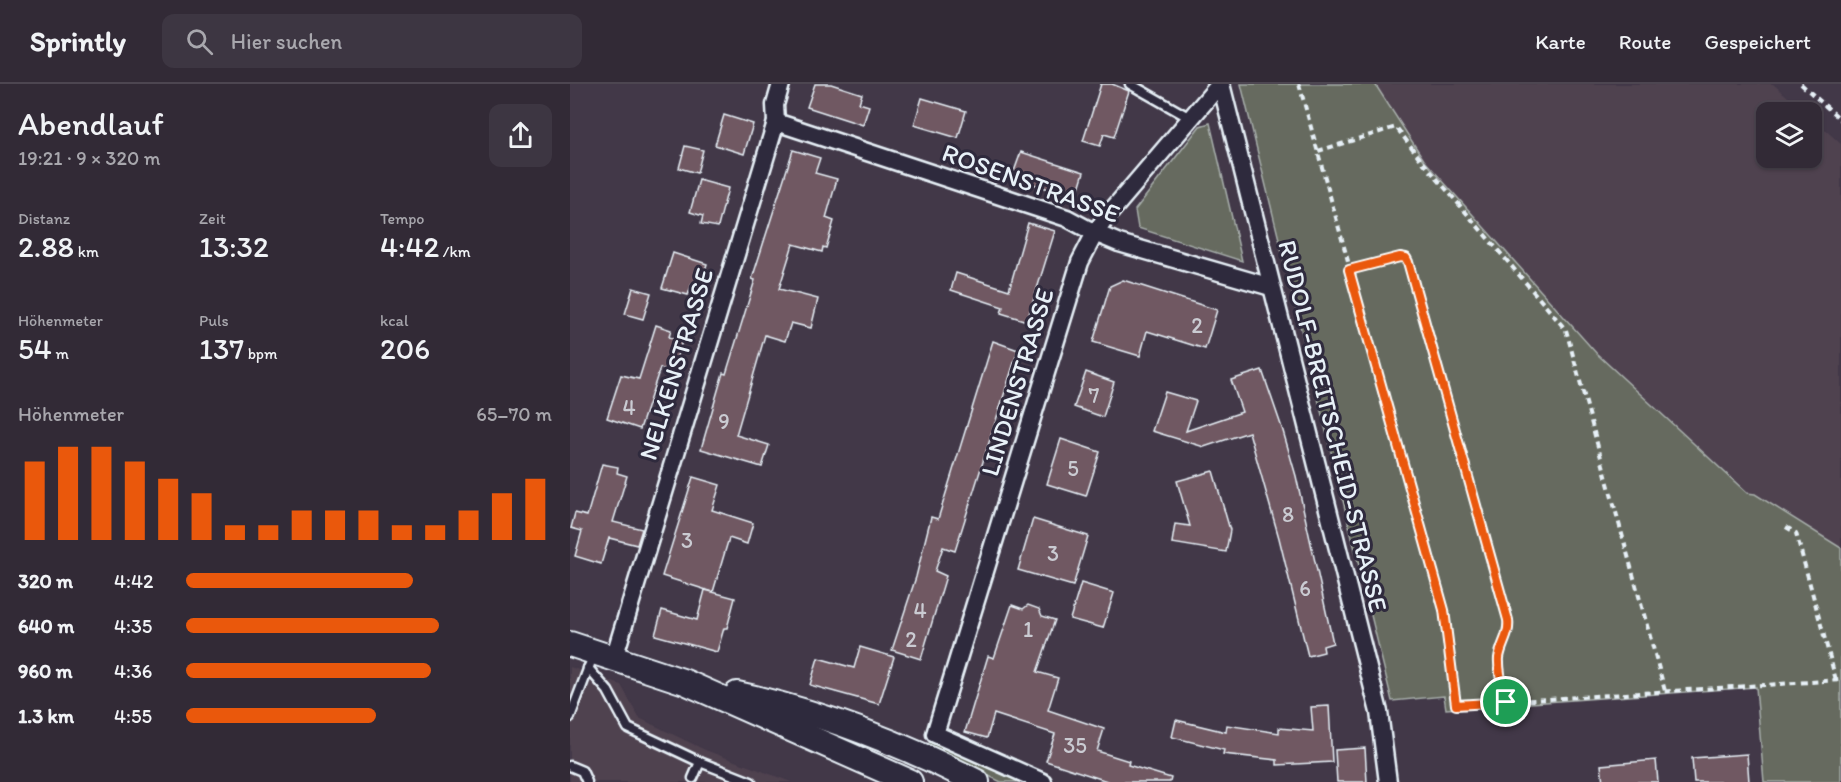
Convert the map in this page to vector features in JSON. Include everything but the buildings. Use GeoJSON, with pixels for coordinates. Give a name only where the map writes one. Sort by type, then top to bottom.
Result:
{"type":"FeatureCollection","features":[{"type":"Feature","properties":{"kind":"main road"},"geometry":{"type":"LineString","coordinates":[[570,644],[598,659],[782,704],[903,746],[977,782]]}},
{"type":"Feature","properties":{"kind":"main road"},"geometry":{"type":"LineString","coordinates":[[685,682],[910,782]]}},
{"type":"Feature","properties":{"kind":"street","name":"NELKENSTRASSE"},"geometry":{"type":"LineString","coordinates":[[598,659],[776,122],[775,105],[781,84]]}},
{"type":"Feature","properties":{"kind":"street","name":"LINDENSTRASSE"},"geometry":{"type":"LineString","coordinates":[[1043,782],[934,734],[1080,262],[1095,233],[1108,215],[1221,84]]}},
{"type":"Feature","properties":{"kind":"street","name":"RUDOLF-BREITSCHEID-STRASSE"},"geometry":{"type":"LineString","coordinates":[[1221,84],[1379,712],[1388,782]]}},
{"type":"Feature","properties":{"kind":"street","name":"ROSENSTRASSE"},"geometry":{"type":"LineString","coordinates":[[776,122],[1067,218],[1119,243],[1271,287]]}},
{"type":"Feature","properties":{"kind":"lane"},"geometry":{"type":"LineString","coordinates":[[1130,84],[1190,118]]}},
{"type":"Feature","properties":{"kind":"lane"},"geometry":{"type":"LineString","coordinates":[[570,717],[598,659]]}},
{"type":"Feature","properties":{"kind":"lane"},"geometry":{"type":"LineString","coordinates":[[598,659],[608,691],[628,728],[700,762],[751,782]]}},
{"type":"Feature","properties":{"kind":"lane"},"geometry":{"type":"LineString","coordinates":[[693,778],[700,762]]}},
{"type":"Feature","properties":{"kind":"lane"},"geometry":{"type":"LineString","coordinates":[[570,766],[582,771],[587,782]]}},
{"type":"Feature","properties":{"kind":"path"},"geometry":{"type":"LineString","coordinates":[[1299,84],[1444,610],[1456,705],[1839,680],[1796,533],[1786,526]]}},
{"type":"Feature","properties":{"kind":"path"},"geometry":{"type":"LineString","coordinates":[[1801,84],[1841,120]]}},
{"type":"Feature","properties":{"kind":"path"},"geometry":{"type":"LineString","coordinates":[[1318,151],[1396,127],[1422,161],[1566,330],[1665,691]]}},
{"type":"Feature","properties":{"kind":"path"},"geometry":{"type":"LineString","coordinates":[[1349,270],[1400,257],[1406,258],[1408,262],[1508,620],[1508,634],[1500,654],[1499,666],[1506,702]]}},
{"type":"Feature","properties":{"kind":"shaded area"},"geometry":{"type":"Polygon","coordinates":[[[1375,84],[1773,84],[1794,102],[1756,102],[1756,168],[1822,168],[1822,127],[1841,144],[1841,548],[1755,494],[1747,493],[1597,354],[1424,160],[1375,84]]]}},
{"type":"Feature","properties":{"kind":"shaded area"},"geometry":{"type":"Polygon","coordinates":[[[570,667],[621,685],[639,718],[705,750],[791,782],[570,782],[570,667]]]}},
{"type":"Feature","properties":{"kind":"green space"},"geometry":{"type":"Polygon","coordinates":[[[1241,84],[1375,84],[1424,160],[1597,354],[1747,493],[1755,494],[1841,548],[1841,782],[1764,782],[1756,687],[1446,709],[1444,696],[1392,701],[1241,84]]]}},
{"type":"Feature","properties":{"kind":"green space"},"geometry":{"type":"Polygon","coordinates":[[[1210,123],[1242,261],[1138,228],[1135,210],[1200,126],[1210,123]]]}},
{"type":"Feature","properties":{"kind":"green space"},"geometry":{"type":"Polygon","coordinates":[[[930,742],[1020,782],[1001,782],[957,760],[922,748],[930,742]]]}},
{"type":"Feature","properties":{"kind":"route"},"geometry":{"type":"LineString","coordinates":[[1400,257],[1406,258],[1408,262],[1508,620],[1508,634],[1500,654],[1499,666],[1506,702],[1456,705],[1444,610],[1349,270],[1400,257]]}}]}
